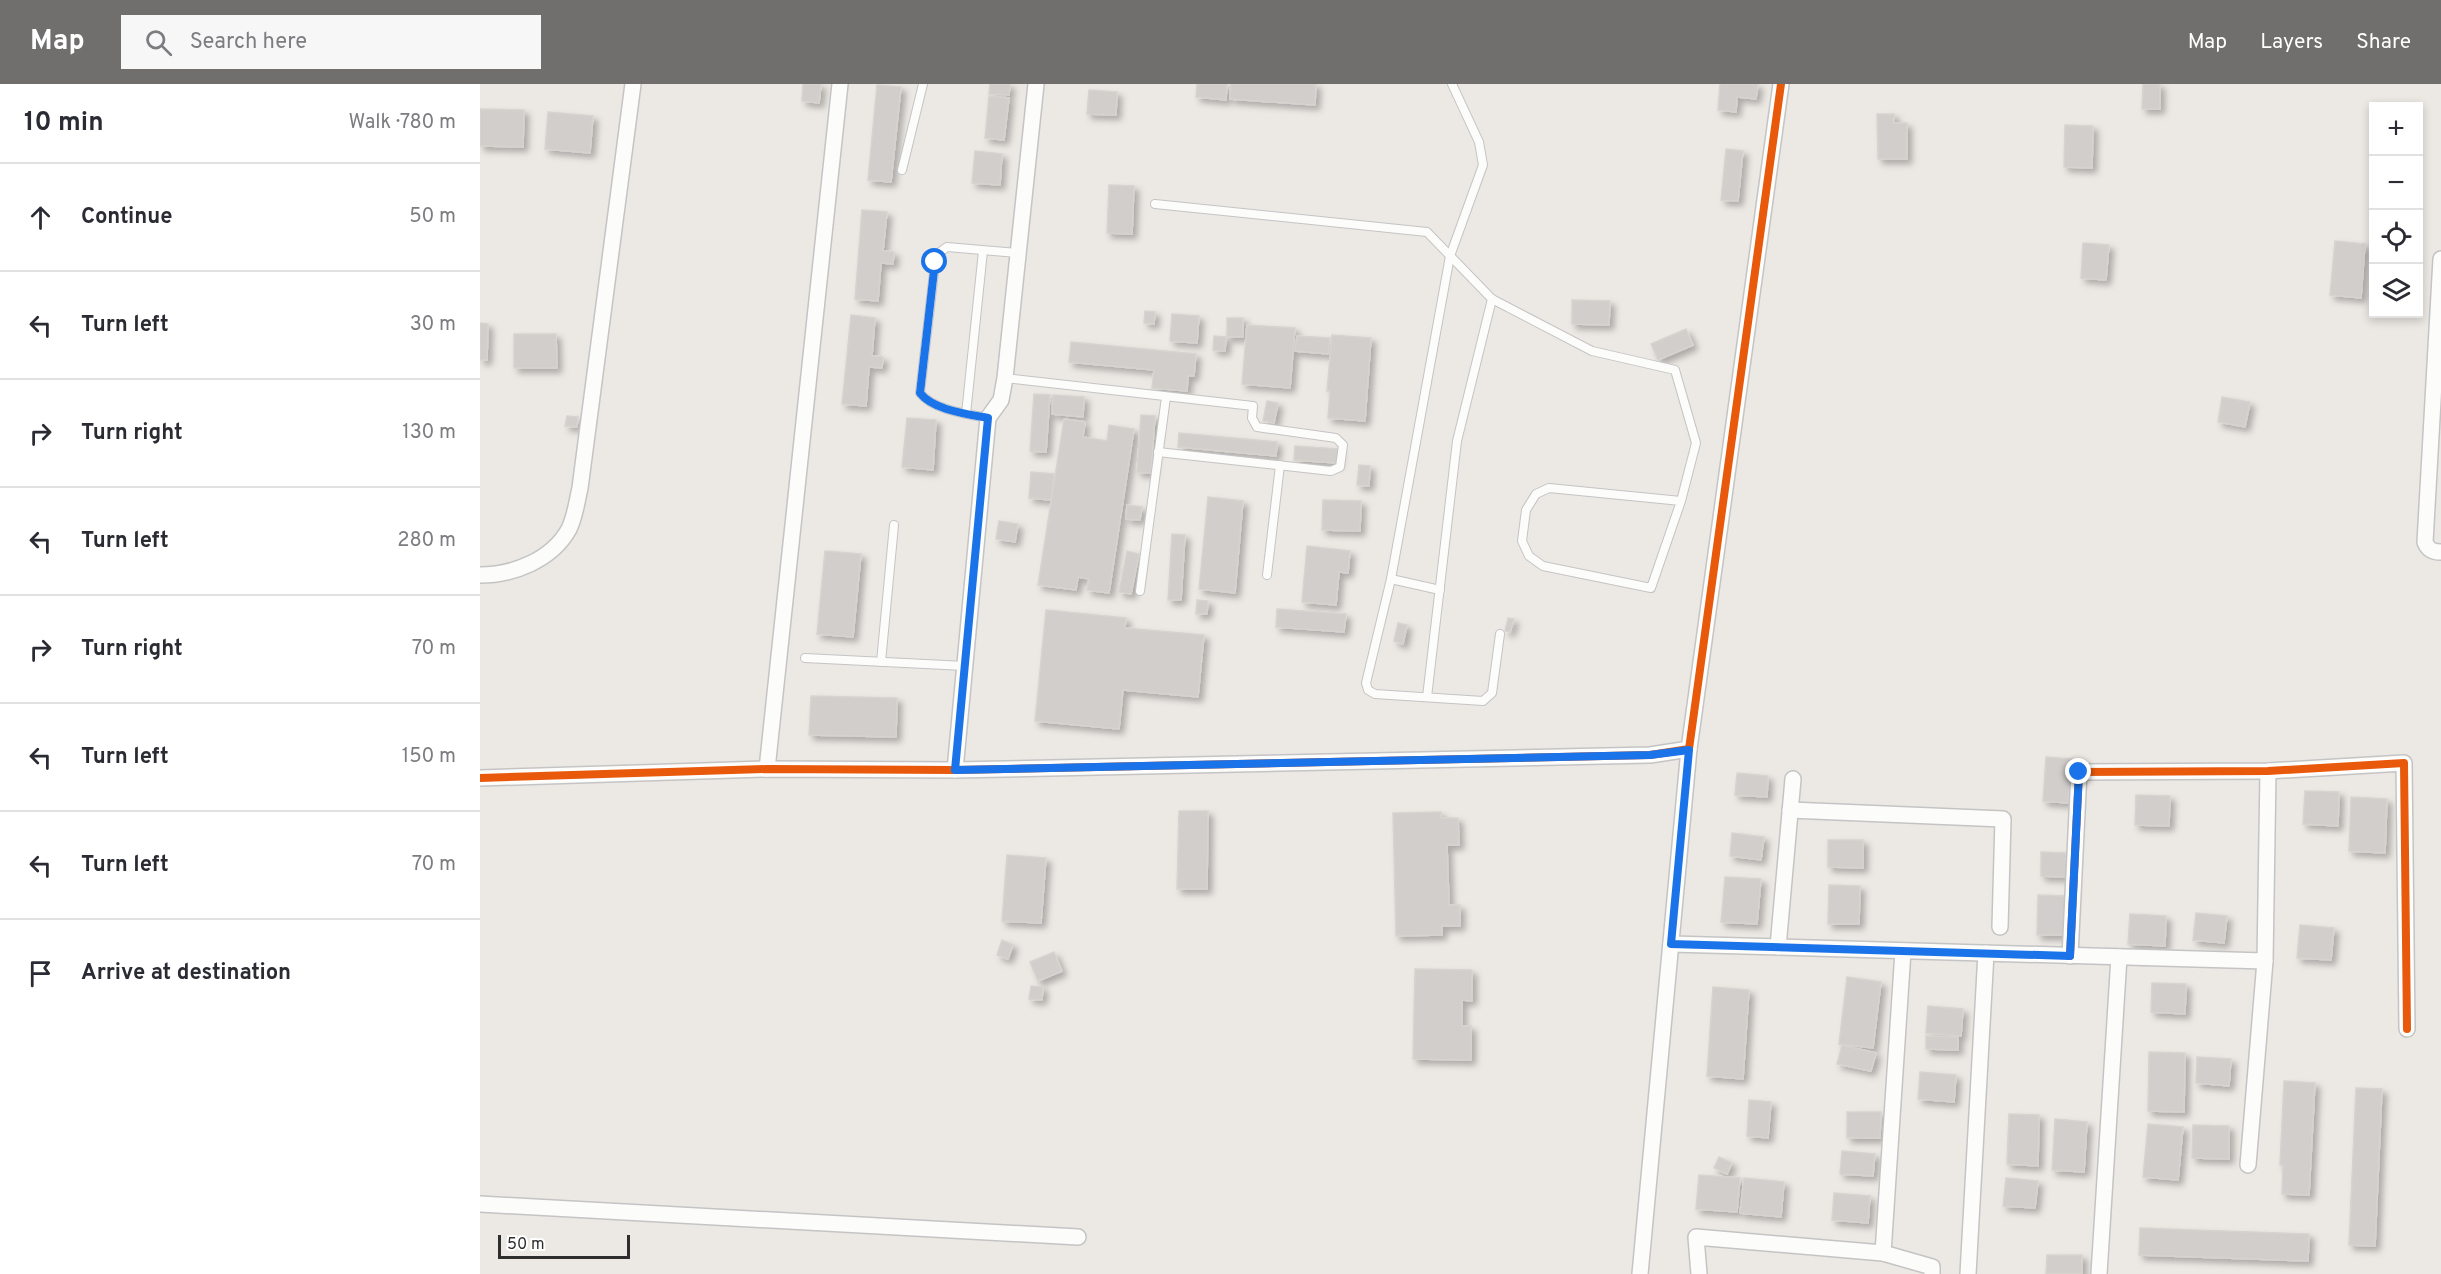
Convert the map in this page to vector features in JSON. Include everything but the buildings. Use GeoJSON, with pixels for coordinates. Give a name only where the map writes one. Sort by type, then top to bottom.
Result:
{"type":"FeatureCollection","features":[{"type":"Feature","properties":{"kind":"street"},"geometry":{"type":"LineString","coordinates":[[480,575],[524,566],[543,557],[552,552],[569,528],[580,488],[633,84]]}},
{"type":"Feature","properties":{"kind":"street"},"geometry":{"type":"LineString","coordinates":[[767,769],[840,84]]}},
{"type":"Feature","properties":{"kind":"street"},"geometry":{"type":"LineString","coordinates":[[955,770],[988,418],[1001,400],[1005,378],[1036,84]]}},
{"type":"Feature","properties":{"kind":"street"},"geometry":{"type":"LineString","coordinates":[[1640,1274],[1689,750],[1781,84]]}},
{"type":"Feature","properties":{"kind":"street"},"geometry":{"type":"LineString","coordinates":[[2441,260],[2425,542],[2434,552],[2441,552]]}},
{"type":"Feature","properties":{"kind":"street"},"geometry":{"type":"LineString","coordinates":[[480,778],[767,769],[955,770],[1650,755],[1689,750]]}},
{"type":"Feature","properties":{"kind":"street"},"geometry":{"type":"LineString","coordinates":[[2070,956],[2079,772],[2268,771],[2404,763],[2407,1029]]}},
{"type":"Feature","properties":{"kind":"street"},"geometry":{"type":"LineString","coordinates":[[2248,1165],[2265,961],[2268,771]]}},
{"type":"Feature","properties":{"kind":"street"},"geometry":{"type":"LineString","coordinates":[[1778,947],[1793,779]]}},
{"type":"Feature","properties":{"kind":"street"},"geometry":{"type":"LineString","coordinates":[[1790,810],[2003,819],[2000,927]]}},
{"type":"Feature","properties":{"kind":"street"},"geometry":{"type":"LineString","coordinates":[[1671,944],[2265,961]]}},
{"type":"Feature","properties":{"kind":"street"},"geometry":{"type":"LineString","coordinates":[[1883,1253],[1903,951]]}},
{"type":"Feature","properties":{"kind":"street"},"geometry":{"type":"LineString","coordinates":[[1968,1274],[1986,953]]}},
{"type":"Feature","properties":{"kind":"street"},"geometry":{"type":"LineString","coordinates":[[2099,1274],[2119,957]]}},
{"type":"Feature","properties":{"kind":"street"},"geometry":{"type":"LineString","coordinates":[[480,1204],[1078,1237]]}},
{"type":"Feature","properties":{"kind":"street"},"geometry":{"type":"LineString","coordinates":[[1699,1274],[1696,1238],[1883,1253],[1932,1267],[1932,1274]]}},
{"type":"Feature","properties":{"kind":"lane"},"geometry":{"type":"LineString","coordinates":[[902,170],[923,84]]}},
{"type":"Feature","properties":{"kind":"lane"},"geometry":{"type":"LineString","coordinates":[[1452,84],[1479,142],[1483,165],[1450,256],[1391,579],[1366,683],[1368,690],[1375,694],[1483,701],[1492,693],[1500,634]]}},
{"type":"Feature","properties":{"kind":"lane"},"geometry":{"type":"LineString","coordinates":[[1155,204],[1427,232],[1492,299],[1592,351],[1675,370],[1696,443],[1682,501],[1651,588],[1543,566],[1529,556],[1522,541],[1526,510],[1536,494],[1549,488],[1682,501]]}},
{"type":"Feature","properties":{"kind":"lane"},"geometry":{"type":"LineString","coordinates":[[988,418],[966,414],[926,400],[920,393],[936,255],[947,248],[1017,253]]}},
{"type":"Feature","properties":{"kind":"lane"},"geometry":{"type":"LineString","coordinates":[[966,414],[983,250]]}},
{"type":"Feature","properties":{"kind":"lane"},"geometry":{"type":"LineString","coordinates":[[1427,697],[1457,441],[1492,299]]}},
{"type":"Feature","properties":{"kind":"lane"},"geometry":{"type":"LineString","coordinates":[[1005,378],[1253,406],[1252,418],[1257,428],[1336,438],[1343,445],[1340,467],[1332,471],[1158,452]]}},
{"type":"Feature","properties":{"kind":"lane"},"geometry":{"type":"LineString","coordinates":[[1140,591],[1166,397]]}},
{"type":"Feature","properties":{"kind":"lane"},"geometry":{"type":"LineString","coordinates":[[1267,575],[1280,465]]}},
{"type":"Feature","properties":{"kind":"lane"},"geometry":{"type":"LineString","coordinates":[[881,662],[894,525]]}},
{"type":"Feature","properties":{"kind":"lane"},"geometry":{"type":"LineString","coordinates":[[1391,579],[1440,590]]}},
{"type":"Feature","properties":{"kind":"lane"},"geometry":{"type":"LineString","coordinates":[[805,658],[965,666]]}},
{"type":"Feature","properties":{"kind":"cycle path"},"geometry":{"type":"LineString","coordinates":[[480,778],[767,769],[955,770],[1650,755],[1689,749],[1781,84]]}},
{"type":"Feature","properties":{"kind":"cycle path"},"geometry":{"type":"LineString","coordinates":[[2070,956],[2079,772],[2268,771],[2404,763],[2407,1029]]}},
{"type":"Feature","properties":{"kind":"route"},"geometry":{"type":"LineString","coordinates":[[935,262],[920,393],[926,400],[966,414],[988,418],[955,770],[1650,755],[1689,750],[1671,944],[2070,956],[2079,772]]}}]}
